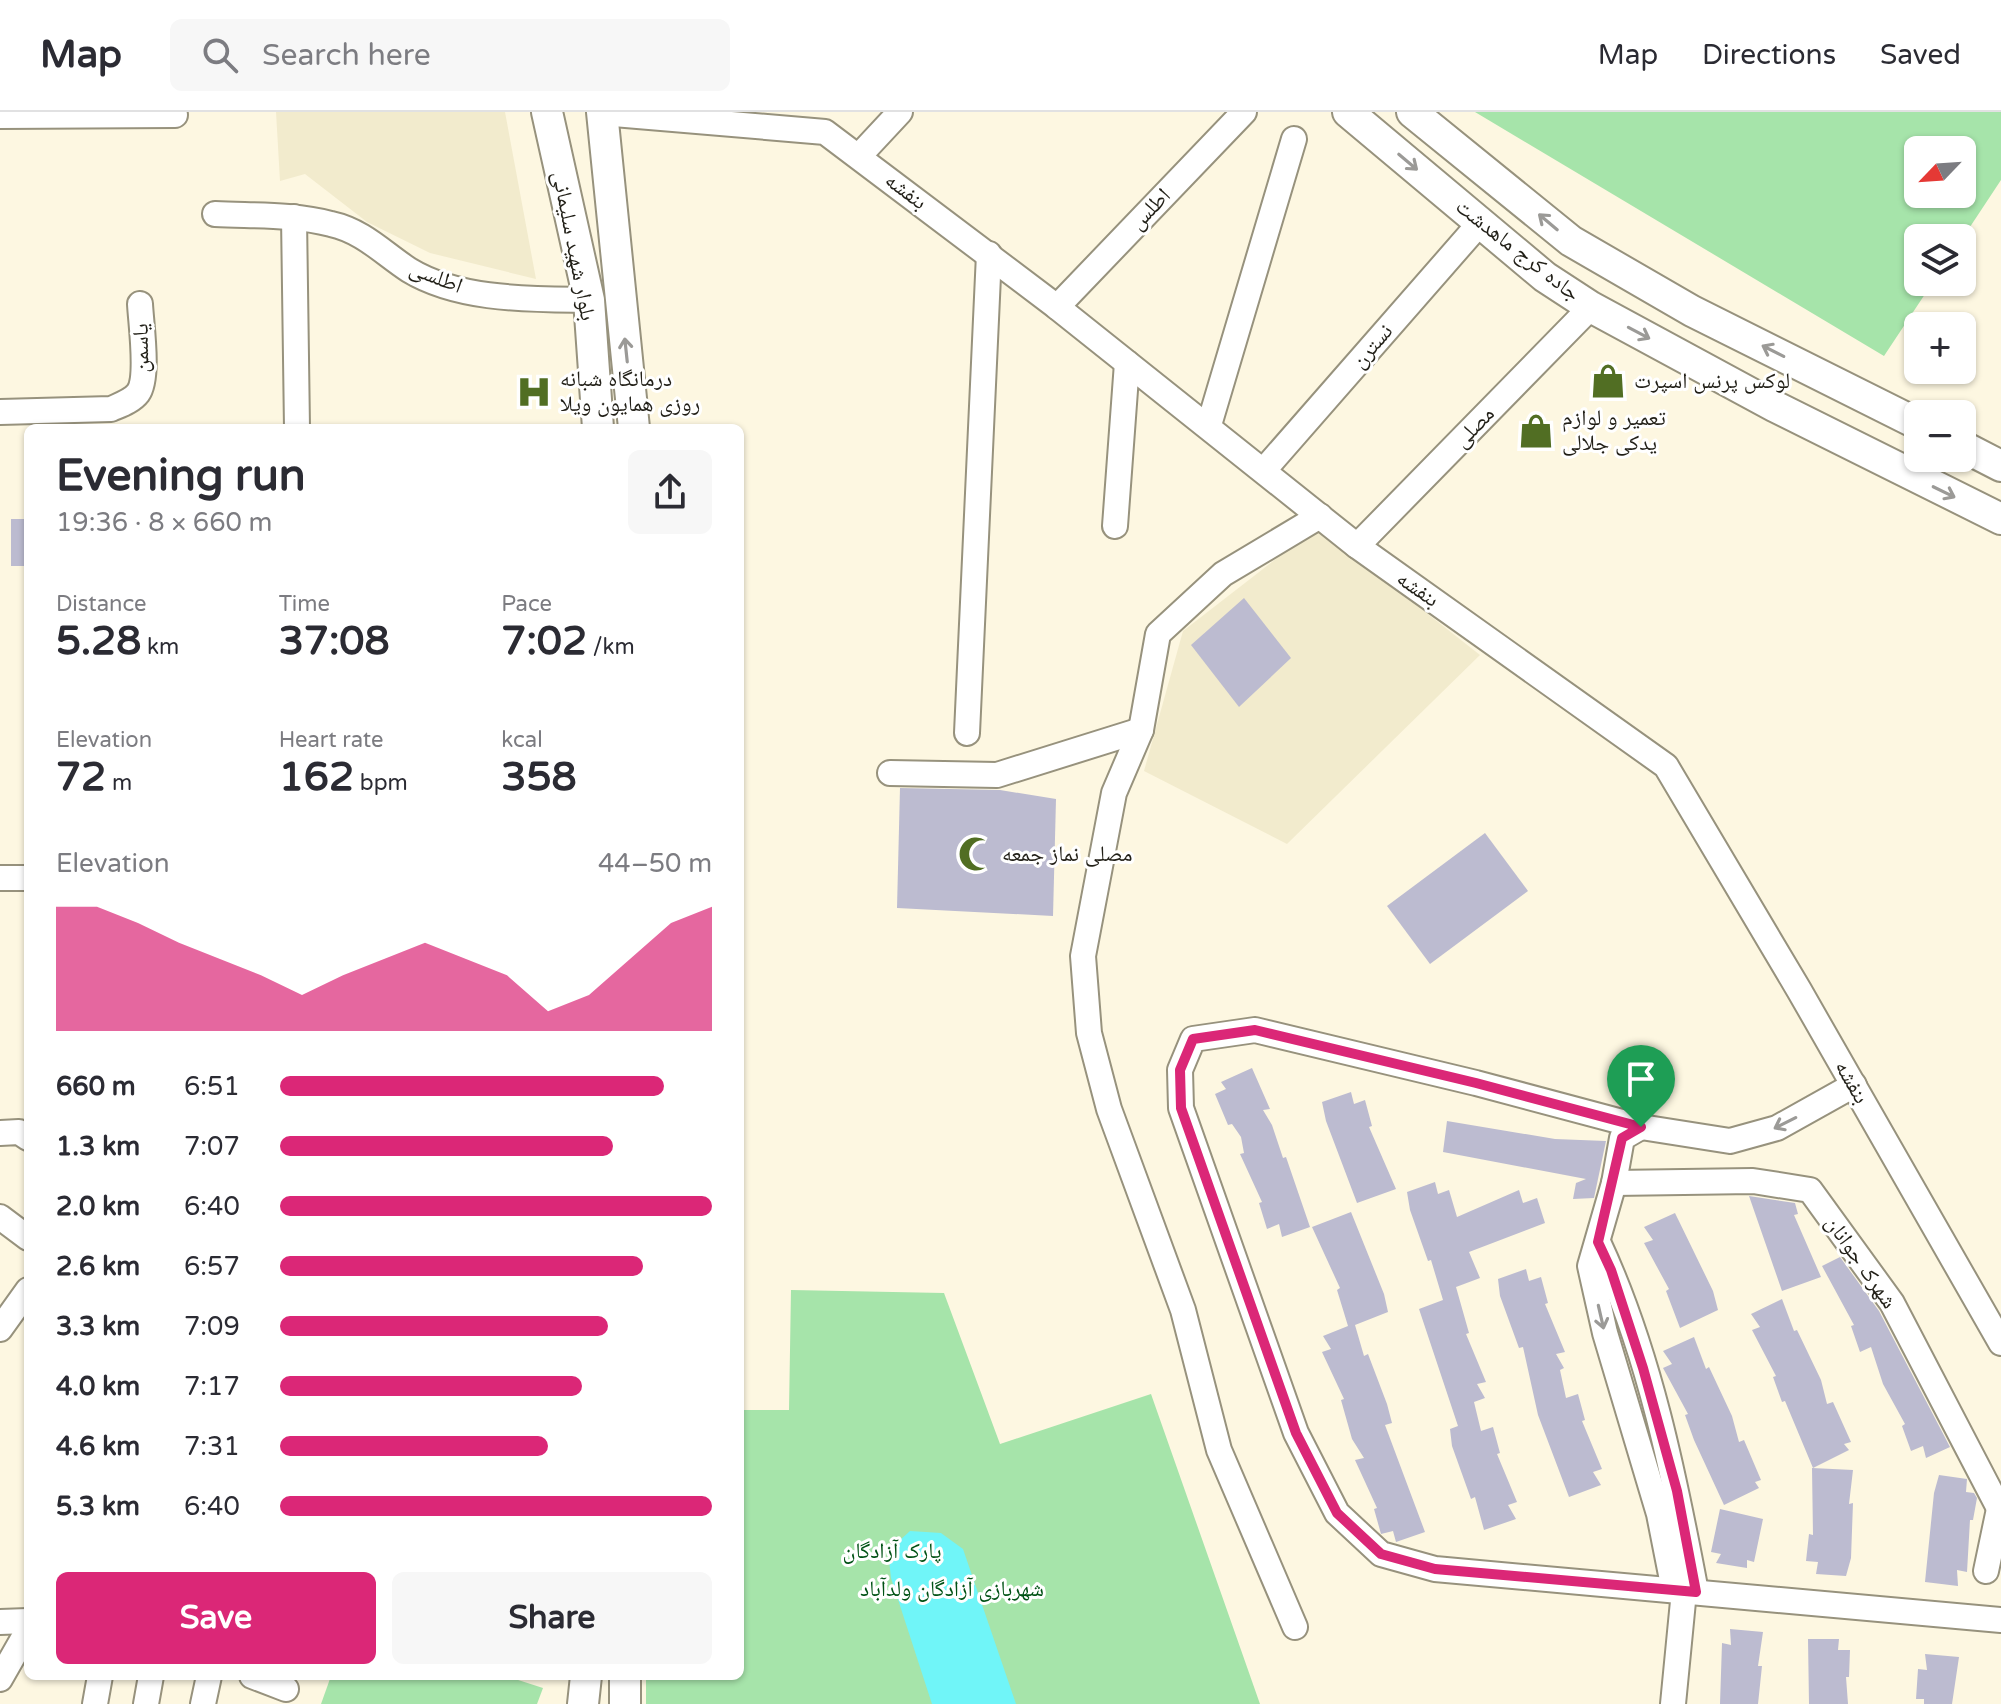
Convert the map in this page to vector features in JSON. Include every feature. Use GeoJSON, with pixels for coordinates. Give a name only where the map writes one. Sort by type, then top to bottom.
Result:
{"type":"FeatureCollection","features":[{"type":"Feature","properties":{"kind":"main road","name":"بلوار شهید سلیمانی"},"geometry":{"type":"LineString","coordinates":[[547,112],[589,300],[598,424]]}},
{"type":"Feature","properties":{"kind":"main road","name":"بلوار شهید سلیمانی"},"geometry":{"type":"LineString","coordinates":[[602,112],[634,424]]}},
{"type":"Feature","properties":{"kind":"main road","name":"جاده کرج ماهدشت"},"geometry":{"type":"LineString","coordinates":[[1348,112],[1545,277],[1591,307],[1798,418],[1904,471]]}},
{"type":"Feature","properties":{"kind":"main road","name":"جاده کرج ماهدشت"},"geometry":{"type":"LineString","coordinates":[[1412,112],[1571,241],[1692,311],[1904,419]]}},
{"type":"Feature","properties":{"kind":"main road"},"geometry":{"type":"LineString","coordinates":[[1798,418],[1819,417],[1830,409],[1832,399],[1820,375]]}},
{"type":"Feature","properties":{"kind":"main road"},"geometry":{"type":"LineString","coordinates":[[1904,429],[1891,438],[1892,450],[1904,469]]}},
{"type":"Feature","properties":{"kind":"main road"},"geometry":{"type":"LineString","coordinates":[[1976,453],[2001,466]]}},
{"type":"Feature","properties":{"kind":"main road","name":"جاده کرج ماهدشت"},"geometry":{"type":"LineString","coordinates":[[1907,472],[2001,519]]}},
{"type":"Feature","properties":{"kind":"main road"},"geometry":{"type":"LineString","coordinates":[[583,1704],[586,1680]]}},
{"type":"Feature","properties":{"kind":"main road"},"geometry":{"type":"LineString","coordinates":[[625,1680],[625,1704]]}},
{"type":"Feature","properties":{"kind":"street","name":"بنفشه"},"geometry":{"type":"LineString","coordinates":[[602,112],[825,132],[989,254],[1209,425],[1357,546],[1666,766],[1854,1085],[2001,1343]]}},
{"type":"Feature","properties":{"kind":"street"},"geometry":{"type":"LineString","coordinates":[[859,156],[900,112]]}},
{"type":"Feature","properties":{"kind":"street","name":"اطلس"},"geometry":{"type":"LineString","coordinates":[[1057,307],[1244,112]]}},
{"type":"Feature","properties":{"kind":"street"},"geometry":{"type":"LineString","coordinates":[[0,116],[175,115]]}},
{"type":"Feature","properties":{"kind":"street"},"geometry":{"type":"LineString","coordinates":[[1209,425],[1294,139]]}},
{"type":"Feature","properties":{"kind":"street","name":"اطلسی"},"geometry":{"type":"LineString","coordinates":[[215,214],[294,217],[348,229],[411,271],[456,288],[528,299],[589,300]]}},
{"type":"Feature","properties":{"kind":"street"},"geometry":{"type":"LineString","coordinates":[[294,217],[297,424]]}},
{"type":"Feature","properties":{"kind":"street","name":"نسترن"},"geometry":{"type":"LineString","coordinates":[[1264,470],[1480,223]]}},
{"type":"Feature","properties":{"kind":"street"},"geometry":{"type":"LineString","coordinates":[[967,733],[989,254]]}},
{"type":"Feature","properties":{"kind":"street","name":"یاسمن"},"geometry":{"type":"LineString","coordinates":[[0,412],[111,409],[126,403],[139,392],[143,377],[140,304]]}},
{"type":"Feature","properties":{"kind":"street","name":"مصلی"},"geometry":{"type":"LineString","coordinates":[[1357,546],[1591,307]]}},
{"type":"Feature","properties":{"kind":"street"},"geometry":{"type":"LineString","coordinates":[[1115,526],[1127,363]]}},
{"type":"Feature","properties":{"kind":"street"},"geometry":{"type":"LineString","coordinates":[[1295,1627],[1219,1450],[1183,1310],[1109,1109],[1089,1033],[1084,942],[1114,793],[1141,730],[1158,634],[1223,574],[1320,516]]}},
{"type":"Feature","properties":{"kind":"street"},"geometry":{"type":"LineString","coordinates":[[890,773],[997,775],[1141,730]]}},
{"type":"Feature","properties":{"kind":"street"},"geometry":{"type":"LineString","coordinates":[[0,878],[24,878]]}},
{"type":"Feature","properties":{"kind":"street"},"geometry":{"type":"LineString","coordinates":[[1854,1085],[1777,1128],[1730,1141],[1641,1127],[1476,1083],[1255,1030],[1193,1039],[1180,1070],[1181,1108],[1296,1433],[1337,1513],[1381,1554],[1435,1569],[2001,1620]]}},
{"type":"Feature","properties":{"kind":"street"},"geometry":{"type":"LineString","coordinates":[[1641,1127],[1622,1138],[1614,1183],[1590,1266],[1612,1355],[1685,1591]]}},
{"type":"Feature","properties":{"kind":"street"},"geometry":{"type":"LineString","coordinates":[[0,1133],[19,1132],[24,1135]]}},
{"type":"Feature","properties":{"kind":"street","name":"شهرک جوانان"},"geometry":{"type":"LineString","coordinates":[[1614,1183],[1753,1181],[1810,1190],[1892,1303],[2000,1510]]}},
{"type":"Feature","properties":{"kind":"street"},"geometry":{"type":"LineString","coordinates":[[0,1217],[24,1235]]}},
{"type":"Feature","properties":{"kind":"street"},"geometry":{"type":"LineString","coordinates":[[1598,1242],[1637,1350],[1677,1491],[1685,1591],[1673,1704]]}},
{"type":"Feature","properties":{"kind":"street"},"geometry":{"type":"LineString","coordinates":[[0,1329],[24,1296]]}},
{"type":"Feature","properties":{"kind":"street"},"geometry":{"type":"LineString","coordinates":[[1612,1355],[1637,1350]]}},
{"type":"Feature","properties":{"kind":"street"},"geometry":{"type":"LineString","coordinates":[[1986,1571],[2000,1510]]}},
{"type":"Feature","properties":{"kind":"street"},"geometry":{"type":"LineString","coordinates":[[0,1622],[24,1621]]}},
{"type":"Feature","properties":{"kind":"street"},"geometry":{"type":"LineString","coordinates":[[0,1679],[24,1637]]}},
{"type":"Feature","properties":{"kind":"street"},"geometry":{"type":"LineString","coordinates":[[95,1704],[99,1680]]}},
{"type":"Feature","properties":{"kind":"street"},"geometry":{"type":"LineString","coordinates":[[146,1704],[150,1680]]}},
{"type":"Feature","properties":{"kind":"street"},"geometry":{"type":"LineString","coordinates":[[203,1704],[208,1680]]}},
{"type":"Feature","properties":{"kind":"street"},"geometry":{"type":"LineString","coordinates":[[262,1680],[286,1689]]}},
{"type":"Feature","properties":{"kind":"shaded area"},"geometry":{"type":"Polygon","coordinates":[[[276,112],[505,112],[536,279],[430,253],[367,222],[305,174],[280,181],[276,112]]]}},
{"type":"Feature","properties":{"kind":"shaded area"},"geometry":{"type":"Polygon","coordinates":[[[1317,527],[1480,655],[1287,844],[1144,771],[1183,631],[1317,527]]]}},
{"type":"Feature","properties":{"kind":"green space"},"geometry":{"type":"Polygon","coordinates":[[[1475,112],[2001,112],[2001,180],[1972,224],[1904,224],[1904,296],[1924,296],[1913,312],[1904,312],[1904,326],[1884,356],[1475,112]]]}},
{"type":"Feature","properties":{"kind":"green space","name":"پارک آزادگان"},"geometry":{"type":"Polygon","coordinates":[[[791,1290],[944,1293],[1000,1444],[1151,1394],[1260,1704],[646,1704],[646,1680],[744,1680],[744,1410],[789,1410],[791,1290]]]}},
{"type":"Feature","properties":{"kind":"green space"},"geometry":{"type":"Polygon","coordinates":[[[330,1680],[518,1680],[543,1688],[537,1704],[321,1704],[330,1680]]]}},
{"type":"Feature","properties":{"kind":"water"},"geometry":{"type":"Polygon","coordinates":[[[910,1531],[941,1533],[963,1549],[1016,1704],[932,1704],[891,1578],[888,1551],[910,1531]]]}},
{"type":"Feature","properties":{"kind":"building"},"geometry":{"type":"Polygon","coordinates":[[[11,519],[24,519],[24,566],[11,566],[11,519]]]}},
{"type":"Feature","properties":{"kind":"building"},"geometry":{"type":"Polygon","coordinates":[[[1244,598],[1291,658],[1239,707],[1191,645],[1244,598]]]}},
{"type":"Feature","properties":{"kind":"building","name":"مصلی نماز جمعه"},"geometry":{"type":"Polygon","coordinates":[[[900,788],[1000,790],[1056,799],[1053,916],[897,908],[900,788]]]}},
{"type":"Feature","properties":{"kind":"building"},"geometry":{"type":"Polygon","coordinates":[[[1485,833],[1528,891],[1430,964],[1387,906],[1485,833]]]}},
{"type":"Feature","properties":{"kind":"building"},"geometry":{"type":"Polygon","coordinates":[[[1252,1068],[1270,1109],[1263,1110],[1272,1125],[1283,1158],[1286,1157],[1310,1227],[1282,1237],[1279,1224],[1267,1229],[1259,1203],[1262,1202],[1240,1154],[1244,1153],[1241,1137],[1232,1124],[1228,1125],[1215,1094],[1226,1089],[1221,1082],[1252,1068]]]}},
{"type":"Feature","properties":{"kind":"building"},"geometry":{"type":"Polygon","coordinates":[[[1351,1092],[1354,1104],[1365,1100],[1372,1126],[1369,1127],[1396,1189],[1357,1203],[1326,1121],[1322,1102],[1351,1092]]]}},
{"type":"Feature","properties":{"kind":"building"},"geometry":{"type":"Polygon","coordinates":[[[1447,1121],[1555,1139],[1606,1141],[1594,1198],[1573,1199],[1576,1183],[1586,1179],[1443,1152],[1447,1121]]]}},
{"type":"Feature","properties":{"kind":"building"},"geometry":{"type":"Polygon","coordinates":[[[1435,1182],[1438,1194],[1449,1190],[1457,1217],[1519,1190],[1523,1203],[1537,1198],[1545,1223],[1469,1252],[1480,1278],[1456,1287],[1469,1333],[1466,1334],[1486,1382],[1477,1384],[1485,1398],[1474,1402],[1481,1431],[1493,1427],[1500,1453],[1497,1454],[1517,1502],[1508,1505],[1516,1519],[1484,1530],[1475,1497],[1471,1499],[1452,1446],[1450,1429],[1458,1426],[1419,1309],[1443,1300],[1431,1260],[1428,1261],[1410,1210],[1407,1192],[1435,1182]]]}},
{"type":"Feature","properties":{"kind":"building"},"geometry":{"type":"Polygon","coordinates":[[[1749,1196],[1795,1203],[1798,1214],[1794,1215],[1821,1277],[1782,1291],[1749,1196]]]}},
{"type":"Feature","properties":{"kind":"building"},"geometry":{"type":"Polygon","coordinates":[[[1351,1212],[1384,1294],[1388,1312],[1355,1325],[1364,1356],[1368,1354],[1387,1404],[1392,1423],[1385,1425],[1425,1532],[1396,1542],[1393,1531],[1381,1534],[1374,1509],[1377,1508],[1355,1460],[1364,1458],[1352,1439],[1341,1400],[1344,1399],[1322,1352],[1331,1349],[1323,1336],[1348,1326],[1337,1290],[1340,1288],[1312,1227],[1351,1212]]]}},
{"type":"Feature","properties":{"kind":"building"},"geometry":{"type":"Polygon","coordinates":[[[1675,1213],[1713,1291],[1718,1310],[1680,1328],[1666,1291],[1669,1289],[1644,1243],[1653,1240],[1644,1227],[1675,1213]]]}},
{"type":"Feature","properties":{"kind":"building"},"geometry":{"type":"Polygon","coordinates":[[[1840,1257],[1879,1311],[1950,1447],[1926,1458],[1923,1446],[1911,1451],[1902,1426],[1905,1424],[1883,1384],[1871,1347],[1860,1352],[1851,1326],[1854,1325],[1822,1266],[1840,1257]]]}},
{"type":"Feature","properties":{"kind":"building"},"geometry":{"type":"Polygon","coordinates":[[[1526,1269],[1529,1281],[1541,1277],[1548,1303],[1545,1304],[1565,1352],[1556,1354],[1564,1368],[1560,1370],[1566,1398],[1578,1394],[1585,1420],[1582,1421],[1602,1469],[1593,1472],[1601,1485],[1569,1497],[1538,1415],[1523,1347],[1519,1348],[1500,1296],[1498,1279],[1526,1269]]]}},
{"type":"Feature","properties":{"kind":"building"},"geometry":{"type":"Polygon","coordinates":[[[1782,1299],[1794,1331],[1797,1330],[1821,1380],[1827,1404],[1833,1402],[1851,1442],[1844,1444],[1849,1450],[1813,1468],[1785,1401],[1782,1402],[1773,1377],[1776,1376],[1752,1330],[1760,1327],[1751,1314],[1782,1299]]]}},
{"type":"Feature","properties":{"kind":"building"},"geometry":{"type":"Polygon","coordinates":[[[1694,1337],[1706,1369],[1709,1367],[1732,1416],[1739,1442],[1744,1440],[1761,1480],[1755,1482],[1759,1488],[1724,1505],[1694,1440],[1685,1415],[1688,1414],[1663,1368],[1672,1364],[1663,1351],[1694,1337]]]}},
{"type":"Feature","properties":{"kind":"building"},"geometry":{"type":"Polygon","coordinates":[[[1812,1468],[1853,1470],[1849,1504],[1853,1503],[1851,1558],[1846,1576],[1816,1574],[1818,1562],[1806,1561],[1809,1534],[1813,1535],[1812,1468]]]}},
{"type":"Feature","properties":{"kind":"building"},"geometry":{"type":"Polygon","coordinates":[[[1939,1475],[1967,1479],[1966,1492],[1974,1493],[1977,1498],[1973,1520],[1970,1520],[1967,1572],[1957,1570],[1958,1586],[1925,1582],[1934,1493],[1939,1475]]]}},
{"type":"Feature","properties":{"kind":"building"},"geometry":{"type":"Polygon","coordinates":[[[1720,1509],[1763,1519],[1754,1562],[1747,1560],[1747,1568],[1716,1563],[1721,1554],[1711,1552],[1720,1509]]]}},
{"type":"Feature","properties":{"kind":"building"},"geometry":{"type":"Polygon","coordinates":[[[1730,1629],[1763,1632],[1758,1666],[1762,1666],[1758,1704],[1720,1704],[1722,1643],[1731,1645],[1730,1629]]]}},
{"type":"Feature","properties":{"kind":"building"},"geometry":{"type":"Polygon","coordinates":[[[1808,1639],[1839,1639],[1838,1650],[1850,1650],[1849,1677],[1846,1677],[1848,1704],[1809,1704],[1808,1639]]]}},
{"type":"Feature","properties":{"kind":"building"},"geometry":{"type":"Polygon","coordinates":[[[1925,1654],[1959,1657],[1952,1704],[1924,1704],[1924,1699],[1916,1699],[1918,1669],[1927,1670],[1925,1654]]]}},
{"type":"Feature","properties":{"kind":"place","name":"لوکس پرنس اسپرت"},"geometry":{"type":"Point","coordinates":[1608,381]}},
{"type":"Feature","properties":{"kind":"place","name":"درمانگاه شبانه روزی همایون ویلا"},"geometry":{"type":"Point","coordinates":[534,392]}},
{"type":"Feature","properties":{"kind":"place","name":"تعمیر و لوازم یدکی جلالی"},"geometry":{"type":"Point","coordinates":[1536,431]}},
{"type":"Feature","properties":{"kind":"place","name":"مصلی نماز جمعه"},"geometry":{"type":"Point","coordinates":[976,854]}},
{"type":"Feature","properties":{"kind":"route"},"geometry":{"type":"LineString","coordinates":[[1255,1030],[1476,1083],[1641,1127],[1622,1138],[1598,1242],[1611,1270],[1643,1368],[1677,1491],[1696,1592],[1435,1569],[1381,1554],[1337,1513],[1296,1433],[1181,1108],[1180,1070],[1193,1039],[1255,1030]]}},
{"type":"Feature","properties":{"kind":"park label","name":"شهربازی آزادگان ولدآباد"},"geometry":{"type":"Point","coordinates":[952,1589]}}]}
